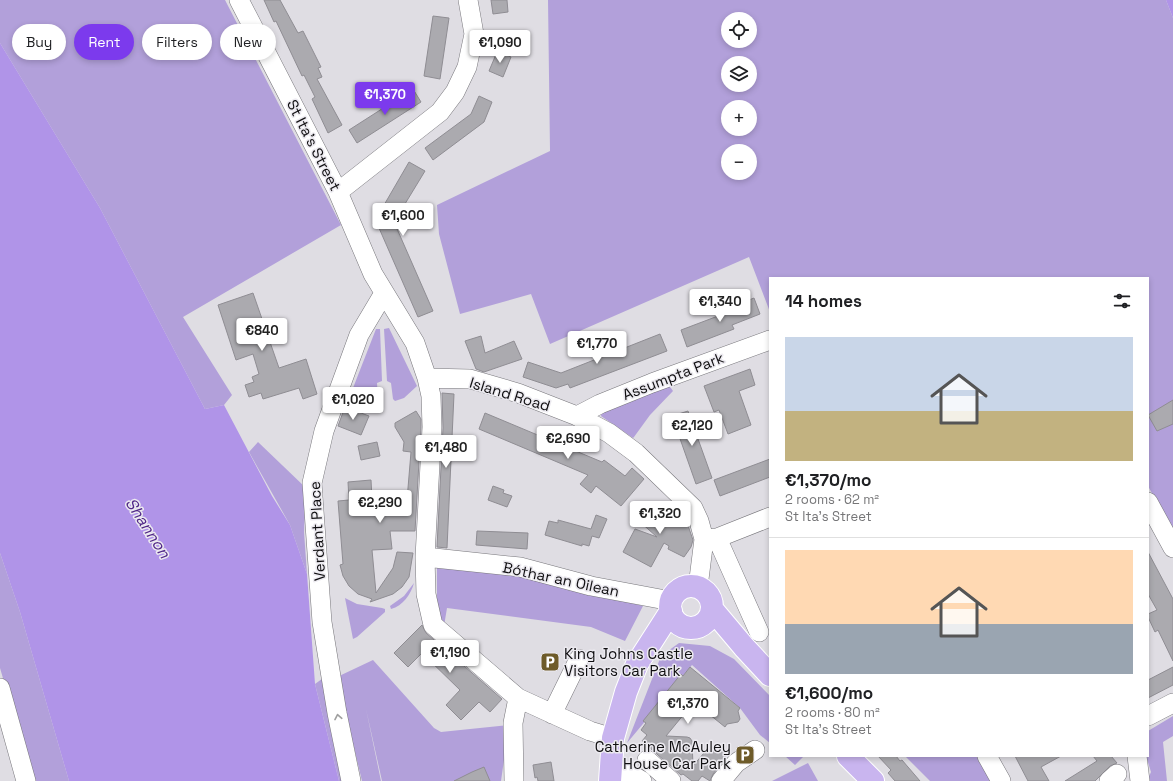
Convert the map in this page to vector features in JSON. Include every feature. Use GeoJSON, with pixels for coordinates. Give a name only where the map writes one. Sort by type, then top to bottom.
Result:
{"type":"FeatureCollection","features":[{"type":"Feature","properties":{"kind":"main road"},"geometry":{"type":"LineString","coordinates":[[681,616],[679,590],[691,586],[698,587],[709,595],[712,608],[744,648],[769,674]]}},
{"type":"Feature","properties":{"kind":"main road"},"geometry":{"type":"LineString","coordinates":[[610,776],[613,738],[626,692],[637,664],[651,640],[681,616],[708,619],[712,608]]}},
{"type":"Feature","properties":{"kind":"main road"},"geometry":{"type":"LineString","coordinates":[[681,616],[744,648]]}},
{"type":"Feature","properties":{"kind":"main road"},"geometry":{"type":"LineString","coordinates":[[849,757],[872,781]]}},
{"type":"Feature","properties":{"kind":"street","name":"St Ita's Street"},"geometry":{"type":"LineString","coordinates":[[239,0],[338,192],[372,274],[384,293]]}},
{"type":"Feature","properties":{"kind":"street"},"geometry":{"type":"LineString","coordinates":[[338,192],[440,112],[455,92],[467,67],[474,34],[468,0]]}},
{"type":"Feature","properties":{"kind":"street"},"geometry":{"type":"LineString","coordinates":[[384,293],[415,343],[428,378],[431,396],[432,427],[425,557],[426,594],[433,625],[518,698],[590,731],[613,738]]}},
{"type":"Feature","properties":{"kind":"street","name":"Verdant Place"},"geometry":{"type":"LineString","coordinates":[[351,781],[328,659],[318,581],[312,483],[324,432],[359,335],[384,293]]}},
{"type":"Feature","properties":{"kind":"street","name":"Assumpta Park"},"geometry":{"type":"LineString","coordinates":[[578,416],[600,404],[652,383],[769,340]]}},
{"type":"Feature","properties":{"kind":"street","name":"Island Road"},"geometry":{"type":"LineString","coordinates":[[428,378],[470,379],[518,393],[578,416],[609,433],[636,453],[693,508],[699,521],[711,539],[698,587]]}},
{"type":"Feature","properties":{"kind":"street"},"geometry":{"type":"LineString","coordinates":[[1149,504],[1173,548]]}},
{"type":"Feature","properties":{"kind":"street"},"geometry":{"type":"LineString","coordinates":[[759,632],[711,539],[769,517]]}},
{"type":"Feature","properties":{"kind":"street","name":"Bóthar an Oilean"},"geometry":{"type":"LineString","coordinates":[[425,557],[520,567],[591,586],[681,616]]}},
{"type":"Feature","properties":{"kind":"street"},"geometry":{"type":"LineString","coordinates":[[552,714],[579,659]]}},
{"type":"Feature","properties":{"kind":"street"},"geometry":{"type":"LineString","coordinates":[[0,688],[26,781]]}},
{"type":"Feature","properties":{"kind":"street"},"geometry":{"type":"LineString","coordinates":[[514,781],[513,723],[518,698]]}},
{"type":"Feature","properties":{"kind":"street"},"geometry":{"type":"LineString","coordinates":[[1149,715],[1173,703]]}},
{"type":"Feature","properties":{"kind":"street"},"geometry":{"type":"LineString","coordinates":[[721,781],[736,763],[755,750]]}},
{"type":"Feature","properties":{"kind":"street"},"geometry":{"type":"LineString","coordinates":[[988,757],[1001,781]]}},
{"type":"Feature","properties":{"kind":"street"},"geometry":{"type":"LineString","coordinates":[[1137,757],[1140,781]]}},
{"type":"Feature","properties":{"kind":"street"},"geometry":{"type":"LineString","coordinates":[[647,760],[671,781]]}},
{"type":"Feature","properties":{"kind":"street"},"geometry":{"type":"LineString","coordinates":[[610,776],[630,774],[642,781]]}},
{"type":"Feature","properties":{"kind":"shaded area"},"geometry":{"type":"Polygon","coordinates":[[[0,0],[225,0],[237,24],[220,24],[220,60],[256,60],[341,225],[183,317],[232,395],[224,405],[205,409],[100,208],[0,43],[0,0]]]}},
{"type":"Feature","properties":{"kind":"shaded area"},"geometry":{"type":"Polygon","coordinates":[[[548,0],[1166,0],[1173,18],[1173,532],[1149,488],[1149,277],[769,277],[769,309],[749,257],[550,344],[531,294],[460,314],[439,234],[437,205],[550,151],[548,0]]]}},
{"type":"Feature","properties":{"kind":"shaded area"},"geometry":{"type":"Polygon","coordinates":[[[389,328],[417,386],[404,398],[395,401],[393,399],[391,383],[387,381],[384,329],[389,328]]]}},
{"type":"Feature","properties":{"kind":"shaded area"},"geometry":{"type":"Polygon","coordinates":[[[376,329],[380,329],[382,381],[377,383],[378,401],[376,403],[367,400],[354,392],[353,388],[376,329]]]}},
{"type":"Feature","properties":{"kind":"shaded area"},"geometry":{"type":"Polygon","coordinates":[[[668,384],[673,391],[650,415],[633,438],[601,416],[602,412],[668,384]]]}},
{"type":"Feature","properties":{"kind":"shaded area"},"geometry":{"type":"Polygon","coordinates":[[[258,442],[306,488],[304,532],[307,574],[290,525],[249,452],[258,442]]]}},
{"type":"Feature","properties":{"kind":"shaded area"},"geometry":{"type":"Polygon","coordinates":[[[0,553],[20,612],[69,781],[33,781],[0,668],[0,553]]]}},
{"type":"Feature","properties":{"kind":"shaded area"},"geometry":{"type":"Polygon","coordinates":[[[437,568],[519,574],[643,606],[625,641],[591,627],[447,608],[444,626],[437,620],[437,568]]]}},
{"type":"Feature","properties":{"kind":"shaded area"},"geometry":{"type":"Polygon","coordinates":[[[414,583],[406,599],[391,609],[390,606],[404,596],[414,583]]]}},
{"type":"Feature","properties":{"kind":"shaded area"},"geometry":{"type":"Polygon","coordinates":[[[345,598],[357,604],[385,609],[385,612],[353,639],[345,598]]]}},
{"type":"Feature","properties":{"kind":"shaded area"},"geometry":{"type":"Polygon","coordinates":[[[679,643],[710,646],[734,659],[769,695],[769,742],[760,735],[740,708],[692,665],[627,743],[661,656],[679,643]]]}},
{"type":"Feature","properties":{"kind":"shaded area"},"geometry":{"type":"Polygon","coordinates":[[[373,660],[434,728],[441,732],[509,725],[501,781],[382,781],[366,709],[381,781],[362,781],[337,677],[373,660]]]}},
{"type":"Feature","properties":{"kind":"shaded area"},"geometry":{"type":"Polygon","coordinates":[[[326,676],[347,781],[339,781],[315,684],[326,676]]]}},
{"type":"Feature","properties":{"kind":"shaded area"},"geometry":{"type":"Polygon","coordinates":[[[1173,716],[1173,736],[1163,742],[1167,781],[1147,781],[1151,772],[1146,757],[1149,757],[1149,730],[1173,716]]]}},
{"type":"Feature","properties":{"kind":"shaded area"},"geometry":{"type":"Polygon","coordinates":[[[786,757],[803,757],[795,765],[786,757]]]}},
{"type":"Feature","properties":{"kind":"shaded area"},"geometry":{"type":"Polygon","coordinates":[[[906,757],[978,757],[990,781],[930,781],[906,757]]]}},
{"type":"Feature","properties":{"kind":"shaded area"},"geometry":{"type":"Polygon","coordinates":[[[808,763],[818,781],[772,781],[808,763]]]}},
{"type":"Feature","properties":{"kind":"water"},"geometry":{"type":"Polygon","coordinates":[[[1166,0],[1173,0],[1173,18],[1166,0]]]}},
{"type":"Feature","properties":{"kind":"water","name":"Shannon"},"geometry":{"type":"Polygon","coordinates":[[[0,43],[100,208],[205,409],[224,405],[272,496],[290,525],[307,574],[315,684],[339,781],[69,781],[20,612],[0,553],[0,43]]]}},
{"type":"Feature","properties":{"kind":"building"},"geometry":{"type":"Polygon","coordinates":[[[264,0],[280,0],[298,33],[303,31],[321,67],[318,68],[322,77],[317,79],[342,125],[328,133],[312,99],[315,97],[304,75],[302,76],[276,21],[274,22],[264,0]]]}},
{"type":"Feature","properties":{"kind":"building"},"geometry":{"type":"Polygon","coordinates":[[[491,0],[507,0],[508,12],[493,14],[491,0]]]}},
{"type":"Feature","properties":{"kind":"building"},"geometry":{"type":"Polygon","coordinates":[[[433,16],[449,18],[440,79],[424,76],[433,16]]]}},
{"type":"Feature","properties":{"kind":"building"},"geometry":{"type":"Polygon","coordinates":[[[497,52],[511,57],[503,77],[489,71],[497,52]]]}},
{"type":"Feature","properties":{"kind":"building"},"geometry":{"type":"Polygon","coordinates":[[[413,89],[421,102],[357,143],[349,130],[413,89]]]}},
{"type":"Feature","properties":{"kind":"building"},"geometry":{"type":"Polygon","coordinates":[[[479,96],[492,102],[484,122],[433,160],[425,148],[471,114],[479,96]]]}},
{"type":"Feature","properties":{"kind":"building"},"geometry":{"type":"Polygon","coordinates":[[[409,162],[425,171],[394,222],[433,311],[418,317],[379,228],[373,224],[409,162]]]}},
{"type":"Feature","properties":{"kind":"building"},"geometry":{"type":"Polygon","coordinates":[[[253,293],[279,368],[306,359],[317,394],[303,399],[299,388],[263,399],[261,393],[249,397],[245,385],[254,382],[252,377],[259,374],[253,354],[236,360],[218,305],[253,293]]]}},
{"type":"Feature","properties":{"kind":"building"},"geometry":{"type":"Polygon","coordinates":[[[754,298],[760,314],[732,325],[734,329],[687,347],[681,330],[726,313],[724,310],[754,298]]]}},
{"type":"Feature","properties":{"kind":"building"},"geometry":{"type":"Polygon","coordinates":[[[660,334],[667,351],[570,388],[568,384],[556,388],[523,377],[528,362],[561,373],[660,334]]]}},
{"type":"Feature","properties":{"kind":"building"},"geometry":{"type":"Polygon","coordinates":[[[481,336],[485,353],[514,341],[522,359],[484,372],[476,369],[465,341],[481,336]]]}},
{"type":"Feature","properties":{"kind":"building"},"geometry":{"type":"Polygon","coordinates":[[[750,369],[755,385],[739,391],[751,425],[728,434],[719,410],[714,412],[704,386],[750,369]]]}},
{"type":"Feature","properties":{"kind":"building"},"geometry":{"type":"Polygon","coordinates":[[[442,393],[454,394],[447,548],[437,547],[443,428],[442,393]]]}},
{"type":"Feature","properties":{"kind":"building"},"geometry":{"type":"Polygon","coordinates":[[[1173,400],[1173,424],[1157,431],[1149,414],[1173,400]]]}},
{"type":"Feature","properties":{"kind":"building"},"geometry":{"type":"Polygon","coordinates":[[[345,407],[369,416],[361,435],[338,426],[345,407]]]}},
{"type":"Feature","properties":{"kind":"building"},"geometry":{"type":"Polygon","coordinates":[[[416,411],[421,419],[421,427],[415,531],[390,531],[392,549],[372,550],[376,593],[393,568],[397,552],[413,553],[409,577],[402,587],[393,594],[370,602],[372,599],[358,594],[349,586],[343,576],[340,565],[343,564],[338,501],[349,500],[348,482],[371,480],[372,499],[407,500],[411,452],[403,451],[404,442],[395,427],[395,423],[416,411]]]}},
{"type":"Feature","properties":{"kind":"building"},"geometry":{"type":"Polygon","coordinates":[[[688,411],[712,478],[696,484],[672,416],[688,411]]]}},
{"type":"Feature","properties":{"kind":"building"},"geometry":{"type":"Polygon","coordinates":[[[485,413],[602,462],[604,460],[625,476],[632,468],[644,479],[621,506],[596,486],[591,493],[580,484],[588,475],[479,429],[485,413]]]}},
{"type":"Feature","properties":{"kind":"building"},"geometry":{"type":"Polygon","coordinates":[[[377,442],[380,456],[361,460],[358,446],[377,442]]]}},
{"type":"Feature","properties":{"kind":"building"},"geometry":{"type":"Polygon","coordinates":[[[769,459],[769,477],[720,496],[714,480],[769,459]]]}},
{"type":"Feature","properties":{"kind":"building"},"geometry":{"type":"Polygon","coordinates":[[[493,486],[504,490],[503,493],[512,496],[507,507],[488,500],[493,486]]]}},
{"type":"Feature","properties":{"kind":"building"},"geometry":{"type":"Polygon","coordinates":[[[648,503],[661,509],[663,505],[677,512],[679,510],[684,514],[693,540],[691,547],[684,557],[668,549],[669,546],[664,543],[651,567],[623,552],[635,529],[657,537],[639,521],[648,503]]]}},
{"type":"Feature","properties":{"kind":"building"},"geometry":{"type":"Polygon","coordinates":[[[596,515],[607,519],[599,538],[592,536],[589,546],[582,544],[582,546],[545,535],[549,521],[558,523],[558,520],[591,529],[596,515]]]}},
{"type":"Feature","properties":{"kind":"building"},"geometry":{"type":"Polygon","coordinates":[[[477,531],[528,533],[527,549],[476,545],[477,531]]]}},
{"type":"Feature","properties":{"kind":"building"},"geometry":{"type":"Polygon","coordinates":[[[1149,554],[1173,599],[1173,661],[1158,630],[1155,632],[1149,619],[1149,614],[1157,610],[1149,596],[1149,554]]]}},
{"type":"Feature","properties":{"kind":"building"},"geometry":{"type":"Polygon","coordinates":[[[422,625],[426,633],[502,699],[490,712],[479,702],[461,720],[446,705],[460,690],[422,653],[408,667],[394,653],[422,625]]]}},
{"type":"Feature","properties":{"kind":"building"},"geometry":{"type":"Polygon","coordinates":[[[690,667],[740,708],[738,711],[740,719],[738,722],[727,724],[725,727],[694,702],[666,736],[690,738],[692,741],[693,766],[709,747],[712,749],[720,747],[724,749],[726,752],[725,759],[713,774],[710,781],[702,776],[698,781],[692,781],[683,774],[681,775],[642,741],[647,735],[641,730],[646,723],[643,721],[681,674],[683,676],[690,667]]]}},
{"type":"Feature","properties":{"kind":"building"},"geometry":{"type":"Polygon","coordinates":[[[1173,667],[1173,685],[1149,697],[1149,679],[1173,667]]]}},
{"type":"Feature","properties":{"kind":"building"},"geometry":{"type":"Polygon","coordinates":[[[879,757],[897,757],[900,761],[902,760],[920,781],[895,781],[888,773],[891,770],[879,757]]]}},
{"type":"Feature","properties":{"kind":"building"},"geometry":{"type":"Polygon","coordinates":[[[1016,757],[1059,757],[1041,767],[1049,781],[1028,781],[1016,757]]]}},
{"type":"Feature","properties":{"kind":"building"},"geometry":{"type":"Polygon","coordinates":[[[1094,757],[1112,757],[1117,763],[1110,766],[1095,781],[1065,781],[1097,761],[1094,757]]]}},
{"type":"Feature","properties":{"kind":"building"},"geometry":{"type":"Polygon","coordinates":[[[551,762],[554,781],[538,781],[537,777],[535,778],[533,765],[551,762]]]}},
{"type":"Feature","properties":{"kind":"building"},"geometry":{"type":"Polygon","coordinates":[[[484,767],[490,781],[454,781],[472,772],[484,767]]]}},
{"type":"Feature","properties":{"kind":"place","name":"King Johns Castle Visitors Car Park"},"geometry":{"type":"Point","coordinates":[550,662]}},
{"type":"Feature","properties":{"kind":"place","name":"Catherine McAuley House Car Park"},"geometry":{"type":"Point","coordinates":[745,755]}}]}
